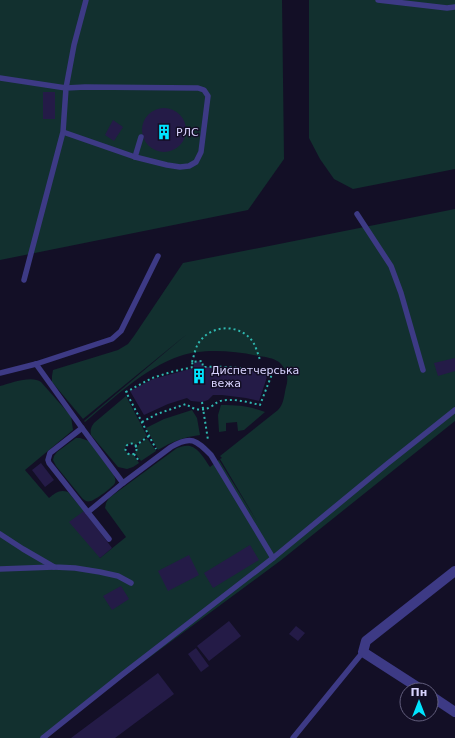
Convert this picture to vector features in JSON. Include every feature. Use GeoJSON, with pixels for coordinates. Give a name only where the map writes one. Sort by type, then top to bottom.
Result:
{"type":"FeatureCollection","features":[{"type":"Feature","properties":{"kind":"street"},"geometry":{"type":"LineString","coordinates":[[410,682],[363,652],[366,641],[455,571]]}},
{"type":"Feature","properties":{"kind":"street"},"geometry":{"type":"LineString","coordinates":[[439,701],[455,712]]}},
{"type":"Feature","properties":{"kind":"lane"},"geometry":{"type":"LineString","coordinates":[[24,280],[63,132],[66,88],[74,45],[86,0]]}},
{"type":"Feature","properties":{"kind":"lane"},"geometry":{"type":"LineString","coordinates":[[378,0],[447,8],[455,7]]}},
{"type":"Feature","properties":{"kind":"lane"},"geometry":{"type":"LineString","coordinates":[[0,78],[66,88],[85,86],[198,88],[204,90],[208,96],[201,152],[196,162],[189,166],[167,166],[135,157],[63,132]]}},
{"type":"Feature","properties":{"kind":"lane"},"geometry":{"type":"LineString","coordinates":[[135,157],[141,137]]}},
{"type":"Feature","properties":{"kind":"lane"},"geometry":{"type":"LineString","coordinates":[[358,214],[391,266],[423,370]]}},
{"type":"Feature","properties":{"kind":"lane"},"geometry":{"type":"LineString","coordinates":[[0,373],[36,364],[112,339],[121,331],[158,256]]}},
{"type":"Feature","properties":{"kind":"lane"},"geometry":{"type":"LineString","coordinates":[[36,364],[123,483]]}},
{"type":"Feature","properties":{"kind":"lane"},"geometry":{"type":"LineString","coordinates":[[43,738],[273,558],[386,464],[455,410]]}},
{"type":"Feature","properties":{"kind":"lane"},"geometry":{"type":"LineString","coordinates":[[82,428],[50,454],[48,460],[51,467],[109,539]]}},
{"type":"Feature","properties":{"kind":"lane"},"geometry":{"type":"LineString","coordinates":[[88,512],[123,483],[177,443],[193,440],[200,444],[211,455],[273,558]]}},
{"type":"Feature","properties":{"kind":"lane"},"geometry":{"type":"LineString","coordinates":[[0,534],[54,567]]}},
{"type":"Feature","properties":{"kind":"lane"},"geometry":{"type":"LineString","coordinates":[[0,569],[54,567],[76,568],[118,576],[131,583]]}},
{"type":"Feature","properties":{"kind":"lane"},"geometry":{"type":"LineString","coordinates":[[292,738],[363,652]]}},
{"type":"Feature","properties":{"kind":"path"},"geometry":{"type":"LineString","coordinates":[[160,456],[126,392],[152,378],[193,367],[192,362],[198,344],[203,338],[219,329],[235,329],[242,332],[253,342],[260,360]]}},
{"type":"Feature","properties":{"kind":"path"},"geometry":{"type":"LineString","coordinates":[[142,422],[157,414],[186,404],[194,409],[203,410],[208,409],[218,401],[234,400],[260,405],[272,374],[240,367],[203,367],[202,361],[192,362]]}},
{"type":"Feature","properties":{"kind":"path"},"geometry":{"type":"LineString","coordinates":[[202,402],[211,455]]}},
{"type":"Feature","properties":{"kind":"path"},"geometry":{"type":"LineString","coordinates":[[136,446],[132,444],[127,445],[125,448],[127,453],[130,455],[134,454],[137,449],[136,446],[149,436]]}},
{"type":"Feature","properties":{"kind":"green space"},"geometry":{"type":"Polygon","coordinates":[[[0,0],[282,0],[284,159],[248,210],[0,260],[0,0]]]}},
{"type":"Feature","properties":{"kind":"green space"},"geometry":{"type":"Polygon","coordinates":[[[309,0],[455,0],[455,169],[353,189],[334,179],[320,159],[309,138],[309,0]]]}},
{"type":"Feature","properties":{"kind":"green space"},"geometry":{"type":"Polygon","coordinates":[[[455,209],[455,421],[280,561],[62,722],[43,738],[0,738],[0,386],[27,379],[37,380],[41,382],[71,416],[73,430],[25,470],[49,498],[60,491],[68,492],[84,511],[100,558],[126,537],[105,508],[109,498],[177,448],[183,446],[190,446],[196,449],[210,467],[219,460],[258,523],[220,459],[222,458],[220,456],[278,410],[282,405],[287,374],[279,362],[267,357],[230,352],[209,351],[189,353],[166,362],[141,376],[85,422],[84,421],[187,334],[83,419],[52,382],[53,370],[118,350],[128,344],[183,263],[455,209]]]}},
{"type":"Feature","properties":{"kind":"green space"},"geometry":{"type":"Polygon","coordinates":[[[126,396],[147,436],[135,445],[131,443],[126,446],[126,452],[133,454],[139,463],[127,469],[118,467],[91,435],[91,427],[94,423],[126,396]]]}},
{"type":"Feature","properties":{"kind":"green space"},"geometry":{"type":"Polygon","coordinates":[[[221,405],[244,406],[265,412],[244,430],[238,431],[237,422],[226,423],[226,431],[219,432],[218,415],[221,405]]]}},
{"type":"Feature","properties":{"kind":"green space"},"geometry":{"type":"Polygon","coordinates":[[[192,410],[197,418],[200,435],[178,440],[158,450],[146,428],[164,419],[192,410]]]}},
{"type":"Feature","properties":{"kind":"green space"},"geometry":{"type":"Polygon","coordinates":[[[76,438],[89,441],[115,478],[115,483],[111,487],[91,501],[86,501],[82,498],[56,466],[53,460],[57,452],[76,438]]]}},
{"type":"Feature","properties":{"kind":"green space"},"geometry":{"type":"Polygon","coordinates":[[[147,438],[156,451],[141,461],[135,453],[137,449],[136,447],[147,438]]]}},
{"type":"Feature","properties":{"kind":"building"},"geometry":{"type":"Polygon","coordinates":[[[43,92],[55,92],[55,119],[43,119],[43,92]]]}},
{"type":"Feature","properties":{"kind":"building","name":"РЛС"},"geometry":{"type":"Polygon","coordinates":[[[164,108],[176,112],[182,118],[186,130],[182,142],[176,148],[164,152],[152,148],[146,142],[142,130],[146,118],[152,112],[164,108]]]}},
{"type":"Feature","properties":{"kind":"building"},"geometry":{"type":"Polygon","coordinates":[[[113,120],[123,127],[114,141],[105,135],[113,120]]]}},
{"type":"Feature","properties":{"kind":"building"},"geometry":{"type":"Polygon","coordinates":[[[455,358],[455,371],[438,376],[434,363],[455,358]]]}},
{"type":"Feature","properties":{"kind":"building"},"geometry":{"type":"Polygon","coordinates":[[[200,361],[201,365],[206,367],[240,368],[268,374],[259,401],[222,395],[213,395],[208,400],[202,402],[191,401],[187,398],[168,404],[144,415],[130,391],[153,379],[190,369],[194,366],[194,362],[200,361]]]}},
{"type":"Feature","properties":{"kind":"building"},"geometry":{"type":"Polygon","coordinates":[[[41,463],[54,480],[45,487],[32,470],[41,463]]]}},
{"type":"Feature","properties":{"kind":"building"},"geometry":{"type":"Polygon","coordinates":[[[84,511],[112,548],[100,558],[69,522],[84,511]]]}},
{"type":"Feature","properties":{"kind":"building"},"geometry":{"type":"Polygon","coordinates":[[[250,545],[259,560],[213,588],[204,573],[250,545]]]}},
{"type":"Feature","properties":{"kind":"building"},"geometry":{"type":"Polygon","coordinates":[[[189,555],[199,575],[168,591],[158,571],[189,555]]]}},
{"type":"Feature","properties":{"kind":"building"},"geometry":{"type":"Polygon","coordinates":[[[121,586],[129,599],[112,610],[103,596],[121,586]]]}},
{"type":"Feature","properties":{"kind":"building"},"geometry":{"type":"Polygon","coordinates":[[[229,621],[241,636],[209,661],[197,646],[229,621]]]}},
{"type":"Feature","properties":{"kind":"building"},"geometry":{"type":"Polygon","coordinates":[[[296,626],[305,633],[298,641],[289,634],[296,626]]]}},
{"type":"Feature","properties":{"kind":"building"},"geometry":{"type":"Polygon","coordinates":[[[196,648],[209,666],[201,672],[188,654],[196,648]]]}},
{"type":"Feature","properties":{"kind":"building"},"geometry":{"type":"Polygon","coordinates":[[[158,673],[174,694],[115,738],[71,738],[158,673]]]}},
{"type":"Feature","properties":{"kind":"place","name":"РЛС"},"geometry":{"type":"Point","coordinates":[164,132]}},
{"type":"Feature","properties":{"kind":"place","name":"Диспетчерська вежа"},"geometry":{"type":"Point","coordinates":[199,376]}}]}
